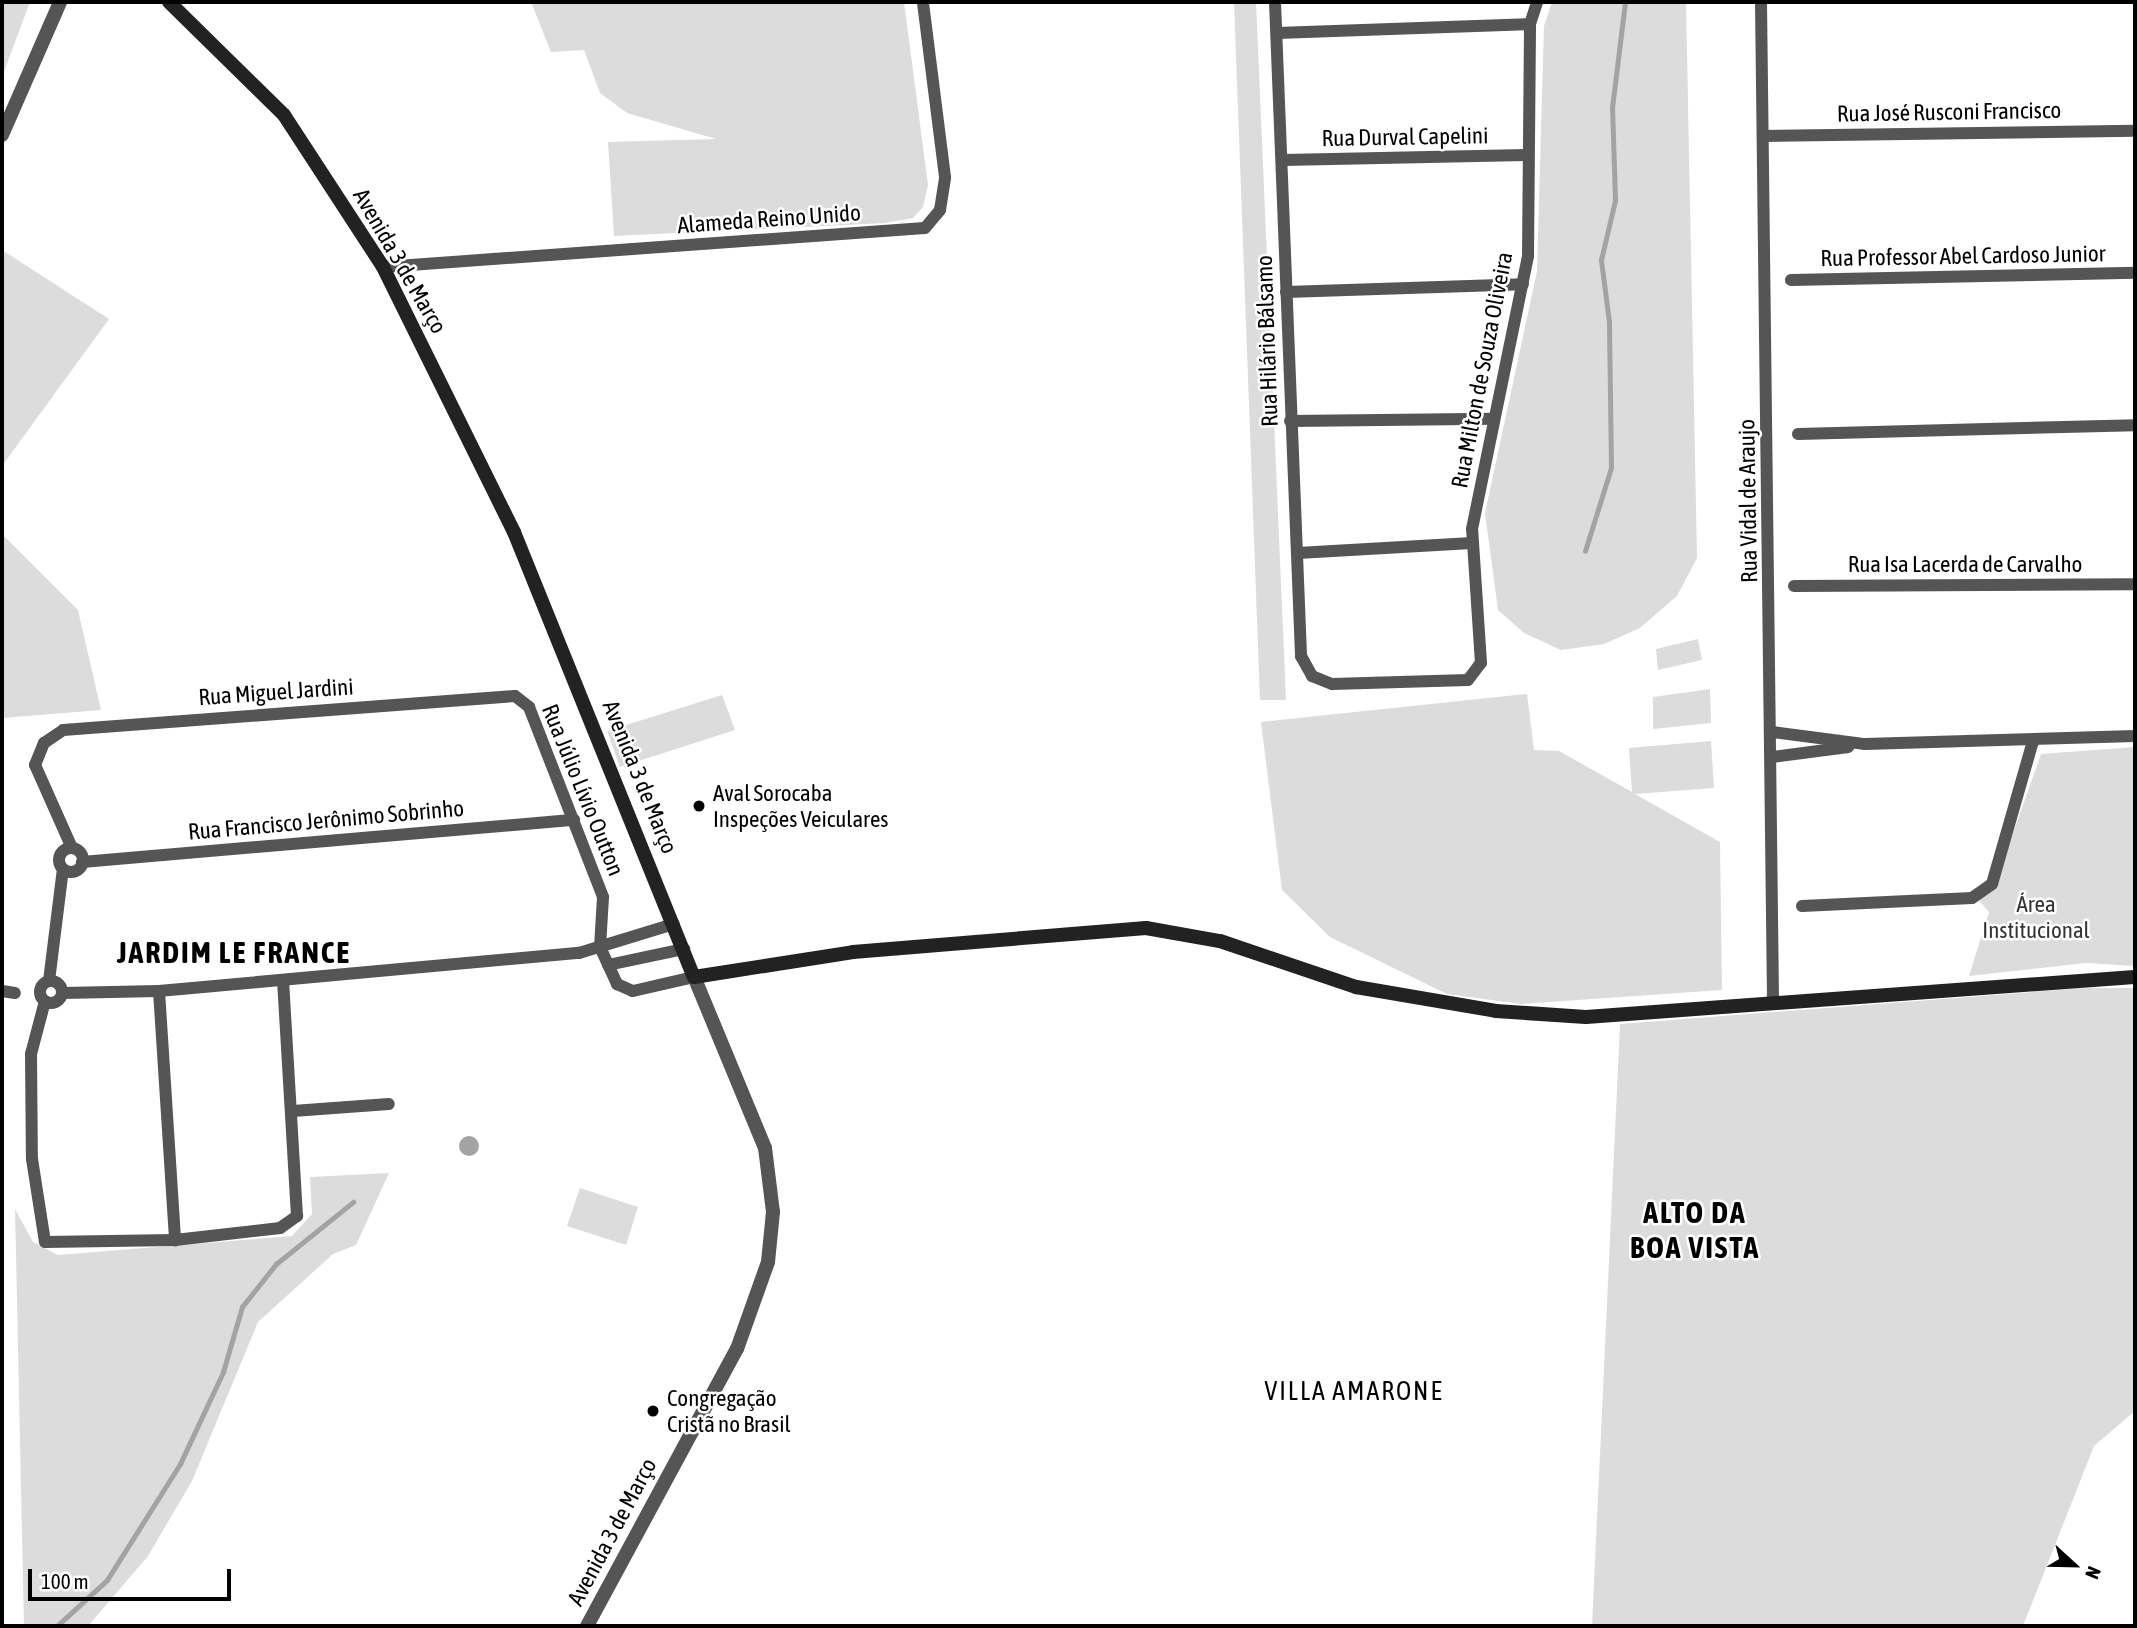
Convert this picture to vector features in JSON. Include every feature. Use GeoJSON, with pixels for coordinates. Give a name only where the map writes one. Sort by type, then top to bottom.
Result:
{"type":"FeatureCollection","features":[{"type":"Feature","properties":{"kind":"main road","name":"Avenida 3 de Março"},"geometry":{"type":"LineString","coordinates":[[169,2],[284,115],[383,267],[514,532],[694,977]]}},
{"type":"Feature","properties":{"kind":"main road"},"geometry":{"type":"LineString","coordinates":[[694,977],[853,952],[1146,928],[1220,941],[1356,987],[1496,1011],[1586,1017],[1773,999],[2135,977]]}},
{"type":"Feature","properties":{"kind":"street"},"geometry":{"type":"LineString","coordinates":[[2,135],[54,18],[58,2]]}},
{"type":"Feature","properties":{"kind":"street","name":"Alameda Reino Unido"},"geometry":{"type":"LineString","coordinates":[[383,267],[925,228],[940,210],[944,177],[923,2]]}},
{"type":"Feature","properties":{"kind":"street","name":"Rua Hilário Bálsamo"},"geometry":{"type":"LineString","coordinates":[[1275,2],[1301,656],[1312,676]]}},
{"type":"Feature","properties":{"kind":"street","name":"Rua Milton de Souza Oliveira"},"geometry":{"type":"LineString","coordinates":[[1312,676],[1332,684],[1468,680],[1481,663],[1472,543],[1494,419],[1523,284],[1530,24],[1537,2]]}},
{"type":"Feature","properties":{"kind":"street","name":"Rua Vidal de Araujo"},"geometry":{"type":"LineString","coordinates":[[1761,2],[1772,732],[1773,999]]}},
{"type":"Feature","properties":{"kind":"street"},"geometry":{"type":"LineString","coordinates":[[1277,33],[1530,24]]}},
{"type":"Feature","properties":{"kind":"street","name":"Rua José Rusconi Francisco"},"geometry":{"type":"LineString","coordinates":[[1763,136],[2135,131]]}},
{"type":"Feature","properties":{"kind":"street","name":"Rua Durval Capelini"},"geometry":{"type":"LineString","coordinates":[[1283,160],[1528,155]]}},
{"type":"Feature","properties":{"kind":"street","name":"Rua Professor Abel Cardoso Junior"},"geometry":{"type":"LineString","coordinates":[[1791,280],[2135,273]]}},
{"type":"Feature","properties":{"kind":"street"},"geometry":{"type":"LineString","coordinates":[[1286,292],[1523,284]]}},
{"type":"Feature","properties":{"kind":"street"},"geometry":{"type":"LineString","coordinates":[[1290,421],[1494,419]]}},
{"type":"Feature","properties":{"kind":"street"},"geometry":{"type":"LineString","coordinates":[[1798,434],[2135,425]]}},
{"type":"Feature","properties":{"kind":"street"},"geometry":{"type":"LineString","coordinates":[[1298,553],[1472,543]]}},
{"type":"Feature","properties":{"kind":"street","name":"Rua Isa Lacerda de Carvalho"},"geometry":{"type":"LineString","coordinates":[[1794,586],[2135,584]]}},
{"type":"Feature","properties":{"kind":"street","name":"Rua Miguel Jardini"},"geometry":{"type":"LineString","coordinates":[[72,848],[35,765],[44,743],[63,730],[515,696]]}},
{"type":"Feature","properties":{"kind":"street","name":"Rua Júlio Lívio Outton"},"geometry":{"type":"LineString","coordinates":[[515,696],[529,707],[603,897],[600,947]]}},
{"type":"Feature","properties":{"kind":"street"},"geometry":{"type":"LineString","coordinates":[[1772,732],[1865,744]]}},
{"type":"Feature","properties":{"kind":"street"},"geometry":{"type":"LineString","coordinates":[[1772,757],[1865,744],[2135,736]]}},
{"type":"Feature","properties":{"kind":"street"},"geometry":{"type":"LineString","coordinates":[[1801,906],[1972,898],[1992,884],[2033,741]]}},
{"type":"Feature","properties":{"kind":"street","name":"Rua Francisco Jerônimo Sobrinho"},"geometry":{"type":"LineString","coordinates":[[63,869],[75,871],[82,862],[573,820]]}},
{"type":"Feature","properties":{"kind":"street"},"geometry":{"type":"LineString","coordinates":[[82,862],[72,848],[60,856],[63,869],[49,981],[40,989],[44,1001],[31,1054],[34,1193],[45,1242],[175,1240],[280,1228],[297,1216],[293,1111],[283,980]]}},
{"type":"Feature","properties":{"kind":"street"},"geometry":{"type":"LineString","coordinates":[[49,981],[62,993],[159,991],[283,980],[600,947],[674,925]]}},
{"type":"Feature","properties":{"kind":"street"},"geometry":{"type":"LineString","coordinates":[[600,947],[617,984],[633,991],[694,977]]}},
{"type":"Feature","properties":{"kind":"street"},"geometry":{"type":"LineString","coordinates":[[608,965],[684,949]]}},
{"type":"Feature","properties":{"kind":"street","name":"Avenida 3 de Março"},"geometry":{"type":"LineString","coordinates":[[587,1626],[737,1349],[768,1262],[773,1212],[765,1148],[694,977]]}},
{"type":"Feature","properties":{"kind":"street"},"geometry":{"type":"LineString","coordinates":[[159,991],[175,1240]]}},
{"type":"Feature","properties":{"kind":"street"},"geometry":{"type":"LineString","coordinates":[[44,1001],[56,1002],[62,993]]}},
{"type":"Feature","properties":{"kind":"street"},"geometry":{"type":"LineString","coordinates":[[293,1111],[389,1104]]}},
{"type":"Feature","properties":{"kind":"green space"},"geometry":{"type":"Polygon","coordinates":[[[2,2],[30,2],[2,77],[2,2]]]}},
{"type":"Feature","properties":{"kind":"green space"},"geometry":{"type":"Polygon","coordinates":[[[531,2],[904,2],[928,185],[923,207],[913,218],[885,223],[614,236],[608,142],[716,139],[627,113],[600,93],[584,50],[551,52],[531,2]]]}},
{"type":"Feature","properties":{"kind":"green space"},"geometry":{"type":"Polygon","coordinates":[[[1234,2],[1256,2],[1286,700],[1260,700],[1234,2]]]}},
{"type":"Feature","properties":{"kind":"green space"},"geometry":{"type":"Polygon","coordinates":[[[1552,2],[1686,2],[1697,558],[1677,596],[1640,628],[1604,644],[1561,650],[1524,633],[1498,610],[1485,513],[1537,271],[1544,26],[1552,2]]]}},
{"type":"Feature","properties":{"kind":"green space"},"geometry":{"type":"Polygon","coordinates":[[[2,250],[109,319],[2,466],[2,250]]]}},
{"type":"Feature","properties":{"kind":"green space"},"geometry":{"type":"Polygon","coordinates":[[[2,534],[78,610],[101,710],[2,718],[2,534]]]}},
{"type":"Feature","properties":{"kind":"green space"},"geometry":{"type":"Polygon","coordinates":[[[1698,639],[1702,660],[1658,670],[1656,649],[1698,639]]]}},
{"type":"Feature","properties":{"kind":"green space"},"geometry":{"type":"Polygon","coordinates":[[[1710,689],[1711,723],[1653,729],[1653,697],[1710,689]]]}},
{"type":"Feature","properties":{"kind":"green space"},"geometry":{"type":"Polygon","coordinates":[[[1527,694],[1534,750],[1559,751],[1632,792],[1629,748],[1711,741],[1714,788],[1635,794],[1720,842],[1722,990],[1521,1004],[1447,994],[1330,937],[1282,890],[1261,722],[1527,694]]]}},
{"type":"Feature","properties":{"kind":"green space"},"geometry":{"type":"Polygon","coordinates":[[[722,695],[735,730],[620,767],[607,731],[722,695]]]}},
{"type":"Feature","properties":{"kind":"green space","name":"Área Institucional"},"geometry":{"type":"Polygon","coordinates":[[[2135,747],[2135,966],[2086,963],[1969,976],[1989,912],[1978,899],[1993,890],[2041,754],[2135,747]]]}},
{"type":"Feature","properties":{"kind":"green space"},"geometry":{"type":"Polygon","coordinates":[[[2085,988],[2135,988],[2135,1411],[2094,1446],[2023,1626],[1592,1626],[1620,1024],[2085,988]]]}},
{"type":"Feature","properties":{"kind":"green space"},"geometry":{"type":"Polygon","coordinates":[[[389,1173],[356,1245],[333,1254],[258,1322],[192,1481],[148,1556],[88,1626],[24,1626],[15,1209],[33,1242],[58,1255],[292,1236],[312,1214],[310,1177],[389,1173]]]}},
{"type":"Feature","properties":{"kind":"green space"},"geometry":{"type":"Polygon","coordinates":[[[580,1188],[638,1207],[626,1245],[567,1226],[580,1188]]]}},
{"type":"Feature","properties":{"kind":"shaded area"},"geometry":{"type":"Polygon","coordinates":[[[469,1136],[476,1139],[479,1146],[476,1153],[469,1156],[462,1153],[459,1146],[462,1139],[469,1136]]]}},
{"type":"Feature","properties":{"kind":"waterway"},"geometry":{"type":"LineString","coordinates":[[1585,551],[1611,468],[1609,322],[1601,260],[1615,201],[1612,108],[1625,2]]}},
{"type":"Feature","properties":{"kind":"waterway"},"geometry":{"type":"LineString","coordinates":[[57,1626],[107,1580],[180,1464],[223,1372],[242,1307],[276,1264],[353,1202]]}},
{"type":"Feature","properties":{"kind":"place","name":"Aval Sorocaba Inspeções Veiculares"},"geometry":{"type":"Point","coordinates":[699,806]}},
{"type":"Feature","properties":{"kind":"place","name":"Congregação Cristã no Brasil"},"geometry":{"type":"Point","coordinates":[653,1411]}},
{"type":"Feature","properties":{"kind":"district","name":"JARDIM LE FRANCE"},"geometry":{"type":"Point","coordinates":[234,952]}},
{"type":"Feature","properties":{"kind":"district","name":"ALTO DA BOA VISTA"},"geometry":{"type":"Point","coordinates":[1695,1229]}},
{"type":"Feature","properties":{"kind":"district","name":"VILLA AMARONE"},"geometry":{"type":"Point","coordinates":[1354,1392]}}]}
